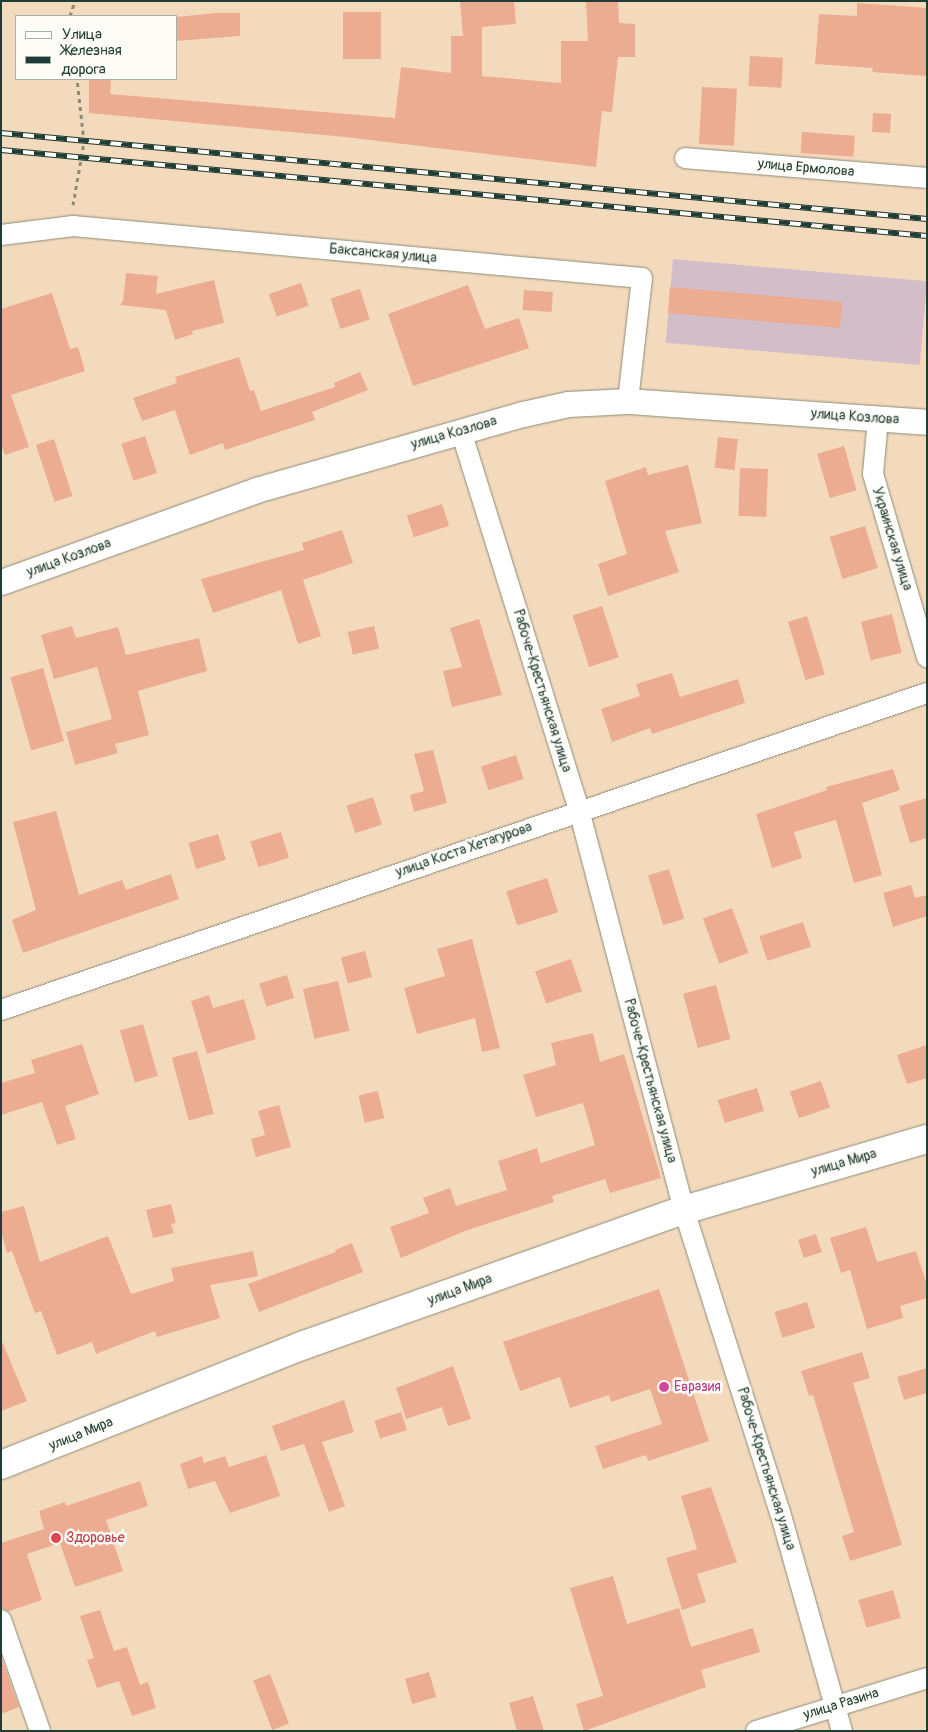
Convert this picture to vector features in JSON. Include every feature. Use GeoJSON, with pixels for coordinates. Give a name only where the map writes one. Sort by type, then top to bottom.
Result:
{"type":"FeatureCollection","features":[{"type":"Feature","properties":{"kind":"main road","name":"улица Мира"},"geometry":{"type":"LineString","coordinates":[[1,1465],[304,1345],[684,1210],[927,1139]]}},
{"type":"Feature","properties":{"kind":"street","name":"улица Ермолова"},"geometry":{"type":"LineString","coordinates":[[686,158],[927,178]]}},
{"type":"Feature","properties":{"kind":"street","name":"Баксанская улица"},"geometry":{"type":"LineString","coordinates":[[1,235],[73,226],[642,278],[628,401]]}},
{"type":"Feature","properties":{"kind":"street","name":"улица Козлова"},"geometry":{"type":"LineString","coordinates":[[1,582],[256,490],[461,431],[568,404],[628,401],[927,422]]}},
{"type":"Feature","properties":{"kind":"street","name":"Украинская улица"},"geometry":{"type":"LineString","coordinates":[[878,419],[872,474],[927,657]]}},
{"type":"Feature","properties":{"kind":"street","name":"Рабоче-Крестьянская улица"},"geometry":{"type":"LineString","coordinates":[[461,431],[579,810],[684,1210],[780,1512],[842,1731]]}},
{"type":"Feature","properties":{"kind":"street","name":"улица Коста Хетагурова"},"geometry":{"type":"LineString","coordinates":[[1,1010],[579,810],[927,693]]}},
{"type":"Feature","properties":{"kind":"street"},"geometry":{"type":"LineString","coordinates":[[1,1620],[40,1731]]}},
{"type":"Feature","properties":{"kind":"street","name":"улица Разина"},"geometry":{"type":"LineString","coordinates":[[756,1731],[927,1678]]}},
{"type":"Feature","properties":{"kind":"path"},"geometry":{"type":"LineString","coordinates":[[70,15],[76,1]]}},
{"type":"Feature","properties":{"kind":"path"},"geometry":{"type":"LineString","coordinates":[[73,226],[74,197],[84,142],[77,80]]}},
{"type":"Feature","properties":{"kind":"shaded area"},"geometry":{"type":"Polygon","coordinates":[[[673,259],[927,281],[920,365],[666,343],[673,259]]]}},
{"type":"Feature","properties":{"kind":"building"},"geometry":{"type":"Polygon","coordinates":[[[460,1],[514,1],[516,24],[482,27],[482,76],[561,83],[561,41],[588,41],[586,1],[618,1],[619,23],[635,24],[635,57],[618,57],[612,112],[602,111],[596,167],[345,137],[89,113],[89,80],[111,80],[110,94],[395,118],[401,67],[451,73],[451,36],[463,36],[460,1]]]}},
{"type":"Feature","properties":{"kind":"building"},"geometry":{"type":"Polygon","coordinates":[[[857,3],[927,8],[927,76],[872,72],[873,68],[815,64],[819,14],[857,16],[857,3]]]}},
{"type":"Feature","properties":{"kind":"building"},"geometry":{"type":"Polygon","coordinates":[[[343,12],[381,12],[381,59],[343,59],[343,12]]]}},
{"type":"Feature","properties":{"kind":"building"},"geometry":{"type":"Polygon","coordinates":[[[240,13],[240,36],[178,41],[178,17],[240,13]]]}},
{"type":"Feature","properties":{"kind":"building"},"geometry":{"type":"Polygon","coordinates":[[[750,56],[783,58],[781,88],[748,86],[750,56]]]}},
{"type":"Feature","properties":{"kind":"building"},"geometry":{"type":"Polygon","coordinates":[[[702,87],[737,89],[734,146],[699,144],[702,87]]]}},
{"type":"Feature","properties":{"kind":"building"},"geometry":{"type":"Polygon","coordinates":[[[873,113],[891,114],[890,133],[872,132],[873,113]]]}},
{"type":"Feature","properties":{"kind":"building"},"geometry":{"type":"Polygon","coordinates":[[[802,132],[855,136],[853,157],[801,153],[802,132]]]}},
{"type":"Feature","properties":{"kind":"building"},"geometry":{"type":"Polygon","coordinates":[[[126,273],[158,276],[156,294],[214,280],[224,323],[192,331],[193,334],[175,340],[166,310],[120,305],[123,301],[126,273]]]}},
{"type":"Feature","properties":{"kind":"building"},"geometry":{"type":"Polygon","coordinates":[[[301,283],[309,306],[277,317],[269,294],[301,283]]]}},
{"type":"Feature","properties":{"kind":"building"},"geometry":{"type":"Polygon","coordinates":[[[468,285],[485,329],[519,318],[529,348],[413,386],[388,314],[468,285]]]}},
{"type":"Feature","properties":{"kind":"building"},"geometry":{"type":"Polygon","coordinates":[[[670,287],[842,302],[840,328],[668,313],[670,287]]]}},
{"type":"Feature","properties":{"kind":"building"},"geometry":{"type":"Polygon","coordinates":[[[360,289],[370,319],[340,329],[331,299],[360,289]]]}},
{"type":"Feature","properties":{"kind":"building"},"geometry":{"type":"Polygon","coordinates":[[[524,290],[553,292],[552,312],[523,310],[524,290]]]}},
{"type":"Feature","properties":{"kind":"building"},"geometry":{"type":"Polygon","coordinates":[[[52,293],[70,349],[78,347],[85,371],[11,395],[29,447],[5,455],[1,445],[1,309],[52,293]]]}},
{"type":"Feature","properties":{"kind":"building"},"geometry":{"type":"Polygon","coordinates":[[[239,357],[250,391],[254,390],[261,411],[335,387],[334,383],[360,372],[368,390],[312,412],[315,420],[225,450],[223,443],[190,455],[175,410],[142,421],[133,398],[177,383],[175,377],[239,357]]]}},
{"type":"Feature","properties":{"kind":"building"},"geometry":{"type":"Polygon","coordinates":[[[145,436],[157,473],[133,481],[121,444],[145,436]]]}},
{"type":"Feature","properties":{"kind":"building"},"geometry":{"type":"Polygon","coordinates":[[[718,437],[738,439],[735,470],[715,468],[718,437]]]}},
{"type":"Feature","properties":{"kind":"building"},"geometry":{"type":"Polygon","coordinates":[[[54,439],[73,496],[54,502],[36,445],[54,439]]]}},
{"type":"Feature","properties":{"kind":"building"},"geometry":{"type":"Polygon","coordinates":[[[844,446],[857,490],[830,498],[817,454],[844,446]]]}},
{"type":"Feature","properties":{"kind":"building"},"geometry":{"type":"Polygon","coordinates":[[[688,465],[702,523],[665,531],[679,572],[608,596],[598,564],[627,554],[605,481],[646,467],[648,475],[688,465]]]}},
{"type":"Feature","properties":{"kind":"building"},"geometry":{"type":"Polygon","coordinates":[[[740,468],[768,469],[766,517],[738,516],[740,468]]]}},
{"type":"Feature","properties":{"kind":"building"},"geometry":{"type":"Polygon","coordinates":[[[442,504],[449,526],[414,537],[407,515],[442,504]]]}},
{"type":"Feature","properties":{"kind":"building"},"geometry":{"type":"Polygon","coordinates":[[[865,526],[878,568],[842,579],[830,537],[865,526]]]}},
{"type":"Feature","properties":{"kind":"building"},"geometry":{"type":"Polygon","coordinates":[[[342,530],[353,563],[303,580],[321,636],[298,644],[281,590],[213,613],[201,579],[304,550],[302,543],[342,530]]]}},
{"type":"Feature","properties":{"kind":"building"},"geometry":{"type":"Polygon","coordinates":[[[602,606],[619,657],[589,667],[573,616],[602,606]]]}},
{"type":"Feature","properties":{"kind":"building"},"geometry":{"type":"Polygon","coordinates":[[[892,614],[902,653],[871,661],[861,622],[892,614]]]}},
{"type":"Feature","properties":{"kind":"building"},"geometry":{"type":"Polygon","coordinates":[[[807,616],[825,674],[806,680],[788,622],[807,616]]]}},
{"type":"Feature","properties":{"kind":"building"},"geometry":{"type":"Polygon","coordinates":[[[479,619],[502,695],[452,707],[443,671],[462,667],[450,628],[479,619]]]}},
{"type":"Feature","properties":{"kind":"building"},"geometry":{"type":"Polygon","coordinates":[[[72,626],[76,638],[118,627],[126,655],[199,638],[207,671],[138,691],[149,735],[115,744],[118,753],[75,765],[66,732],[112,719],[97,667],[54,679],[41,635],[72,626]]]}},
{"type":"Feature","properties":{"kind":"building"},"geometry":{"type":"Polygon","coordinates":[[[374,626],[379,648],[353,654],[348,632],[374,626]]]}},
{"type":"Feature","properties":{"kind":"building"},"geometry":{"type":"Polygon","coordinates":[[[43,668],[64,741],[31,750],[10,677],[43,668]]]}},
{"type":"Feature","properties":{"kind":"building"},"geometry":{"type":"Polygon","coordinates":[[[672,673],[680,697],[738,679],[745,703],[652,734],[650,728],[612,742],[601,709],[640,696],[636,684],[672,673]]]}},
{"type":"Feature","properties":{"kind":"building"},"geometry":{"type":"Polygon","coordinates":[[[433,750],[447,803],[414,812],[410,795],[424,791],[414,754],[433,750]]]}},
{"type":"Feature","properties":{"kind":"building"},"geometry":{"type":"Polygon","coordinates":[[[516,755],[524,779],[489,790],[481,766],[516,755]]]}},
{"type":"Feature","properties":{"kind":"building"},"geometry":{"type":"Polygon","coordinates":[[[893,769],[900,790],[862,803],[882,875],[854,883],[836,820],[794,832],[802,858],[772,868],[756,814],[827,790],[826,787],[893,769]]]}},
{"type":"Feature","properties":{"kind":"building"},"geometry":{"type":"Polygon","coordinates":[[[373,797],[382,825],[355,833],[346,806],[373,797]]]}},
{"type":"Feature","properties":{"kind":"building"},"geometry":{"type":"Polygon","coordinates":[[[927,798],[927,838],[910,843],[899,806],[927,798]]]}},
{"type":"Feature","properties":{"kind":"building"},"geometry":{"type":"Polygon","coordinates":[[[56,811],[79,895],[122,880],[126,890],[171,874],[179,899],[23,953],[12,920],[36,910],[13,822],[56,811]]]}},
{"type":"Feature","properties":{"kind":"building"},"geometry":{"type":"Polygon","coordinates":[[[281,832],[289,858],[258,867],[250,841],[281,832]]]}},
{"type":"Feature","properties":{"kind":"building"},"geometry":{"type":"Polygon","coordinates":[[[218,834],[226,860],[196,869],[188,843],[218,834]]]}},
{"type":"Feature","properties":{"kind":"building"},"geometry":{"type":"Polygon","coordinates":[[[669,869],[684,919],[663,925],[648,875],[669,869]]]}},
{"type":"Feature","properties":{"kind":"building"},"geometry":{"type":"Polygon","coordinates":[[[547,878],[558,912],[517,926],[506,891],[547,878]]]}},
{"type":"Feature","properties":{"kind":"building"},"geometry":{"type":"Polygon","coordinates":[[[911,885],[915,898],[927,895],[927,916],[893,927],[883,893],[911,885]]]}},
{"type":"Feature","properties":{"kind":"building"},"geometry":{"type":"Polygon","coordinates":[[[732,908],[748,953],[719,964],[703,919],[732,908]]]}},
{"type":"Feature","properties":{"kind":"building"},"geometry":{"type":"Polygon","coordinates":[[[803,922],[811,947],[767,961],[759,936],[803,922]]]}},
{"type":"Feature","properties":{"kind":"building"},"geometry":{"type":"Polygon","coordinates":[[[472,939],[500,1048],[482,1052],[475,1018],[417,1034],[404,988],[445,976],[437,949],[472,939]]]}},
{"type":"Feature","properties":{"kind":"building"},"geometry":{"type":"Polygon","coordinates":[[[365,951],[372,977],[348,984],[341,957],[365,951]]]}},
{"type":"Feature","properties":{"kind":"building"},"geometry":{"type":"Polygon","coordinates":[[[571,959],[582,991],[546,1004],[535,971],[571,959]]]}},
{"type":"Feature","properties":{"kind":"building"},"geometry":{"type":"Polygon","coordinates":[[[287,975],[294,998],[266,1006],[259,983],[287,975]]]}},
{"type":"Feature","properties":{"kind":"building"},"geometry":{"type":"Polygon","coordinates":[[[338,981],[349,1031],[314,1039],[303,989],[338,981]]]}},
{"type":"Feature","properties":{"kind":"building"},"geometry":{"type":"Polygon","coordinates":[[[716,985],[730,1039],[698,1048],[683,994],[716,985]]]}},
{"type":"Feature","properties":{"kind":"building"},"geometry":{"type":"Polygon","coordinates":[[[209,995],[213,1008],[244,999],[256,1039],[207,1054],[191,1001],[209,995]]]}},
{"type":"Feature","properties":{"kind":"building"},"geometry":{"type":"Polygon","coordinates":[[[143,1024],[158,1076],[135,1083],[120,1031],[143,1024]]]}},
{"type":"Feature","properties":{"kind":"building"},"geometry":{"type":"Polygon","coordinates":[[[593,1033],[600,1062],[624,1054],[661,1178],[610,1193],[605,1179],[552,1196],[554,1202],[465,1231],[401,1258],[390,1227],[429,1213],[423,1198],[450,1188],[456,1206],[507,1190],[498,1161],[537,1148],[541,1163],[595,1145],[583,1103],[536,1117],[523,1075],[556,1065],[551,1043],[593,1033]]]}},
{"type":"Feature","properties":{"kind":"building"},"geometry":{"type":"Polygon","coordinates":[[[82,1044],[99,1094],[65,1106],[76,1139],[57,1145],[42,1102],[1,1115],[1,1083],[35,1073],[31,1060],[82,1044]]]}},
{"type":"Feature","properties":{"kind":"building"},"geometry":{"type":"Polygon","coordinates":[[[927,1045],[927,1078],[907,1084],[897,1055],[927,1045]]]}},
{"type":"Feature","properties":{"kind":"building"},"geometry":{"type":"Polygon","coordinates":[[[197,1051],[214,1114],[189,1121],[172,1058],[197,1051]]]}},
{"type":"Feature","properties":{"kind":"building"},"geometry":{"type":"Polygon","coordinates":[[[821,1081],[830,1107],[799,1118],[790,1092],[821,1081]]]}},
{"type":"Feature","properties":{"kind":"building"},"geometry":{"type":"Polygon","coordinates":[[[757,1088],[764,1111],[725,1123],[718,1100],[757,1088]]]}},
{"type":"Feature","properties":{"kind":"building"},"geometry":{"type":"Polygon","coordinates":[[[378,1091],[384,1118],[365,1123],[359,1095],[378,1091]]]}},
{"type":"Feature","properties":{"kind":"building"},"geometry":{"type":"Polygon","coordinates":[[[279,1105],[291,1147],[256,1157],[251,1139],[265,1135],[258,1111],[279,1105]]]}},
{"type":"Feature","properties":{"kind":"building"},"geometry":{"type":"Polygon","coordinates":[[[171,1204],[176,1223],[171,1224],[174,1233],[153,1238],[146,1210],[171,1204]]]}},
{"type":"Feature","properties":{"kind":"building"},"geometry":{"type":"Polygon","coordinates":[[[24,1206],[40,1262],[108,1236],[131,1294],[174,1281],[171,1268],[253,1251],[258,1276],[210,1285],[220,1318],[157,1337],[155,1331],[96,1354],[92,1342],[57,1355],[41,1311],[35,1313],[12,1251],[7,1253],[1,1231],[1,1212],[24,1206]]]}},
{"type":"Feature","properties":{"kind":"building"},"geometry":{"type":"Polygon","coordinates":[[[866,1227],[877,1262],[916,1251],[927,1285],[927,1298],[900,1306],[903,1318],[867,1329],[850,1270],[841,1273],[830,1238],[866,1227]]]}},
{"type":"Feature","properties":{"kind":"building"},"geometry":{"type":"Polygon","coordinates":[[[816,1234],[822,1252],[804,1258],[798,1240],[816,1234]]]}},
{"type":"Feature","properties":{"kind":"building"},"geometry":{"type":"Polygon","coordinates":[[[352,1243],[363,1272],[259,1312],[248,1284],[336,1252],[335,1250],[352,1243]]]}},
{"type":"Feature","properties":{"kind":"building"},"geometry":{"type":"Polygon","coordinates":[[[659,1289],[709,1441],[648,1461],[646,1455],[603,1469],[595,1446],[662,1424],[650,1389],[611,1402],[609,1395],[570,1408],[560,1377],[520,1391],[503,1342],[659,1289]]]}},
{"type":"Feature","properties":{"kind":"building"},"geometry":{"type":"Polygon","coordinates":[[[807,1302],[815,1328],[782,1338],[774,1312],[807,1302]]]}},
{"type":"Feature","properties":{"kind":"building"},"geometry":{"type":"Polygon","coordinates":[[[1,1339],[27,1401],[1,1411],[1,1339]]]}},
{"type":"Feature","properties":{"kind":"building"},"geometry":{"type":"Polygon","coordinates":[[[862,1352],[870,1378],[853,1383],[902,1545],[850,1561],[842,1536],[854,1532],[813,1395],[809,1396],[801,1371],[862,1352]]]}},
{"type":"Feature","properties":{"kind":"building"},"geometry":{"type":"Polygon","coordinates":[[[453,1366],[471,1419],[448,1426],[442,1407],[406,1419],[396,1388],[453,1366]]]}},
{"type":"Feature","properties":{"kind":"building"},"geometry":{"type":"Polygon","coordinates":[[[927,1368],[927,1393],[904,1400],[897,1377],[927,1368]]]}},
{"type":"Feature","properties":{"kind":"building"},"geometry":{"type":"Polygon","coordinates":[[[344,1400],[354,1432],[322,1442],[345,1506],[329,1512],[304,1444],[281,1451],[272,1426],[344,1400]]]}},
{"type":"Feature","properties":{"kind":"building"},"geometry":{"type":"Polygon","coordinates":[[[401,1412],[407,1430],[380,1439],[374,1421],[401,1412]]]}},
{"type":"Feature","properties":{"kind":"building"},"geometry":{"type":"Polygon","coordinates":[[[266,1455],[280,1496],[230,1513],[215,1481],[188,1489],[180,1464],[202,1456],[204,1463],[225,1456],[229,1467],[266,1455]]]}},
{"type":"Feature","properties":{"kind":"building"},"geometry":{"type":"Polygon","coordinates":[[[140,1481],[148,1506],[106,1520],[123,1571],[75,1587],[60,1543],[27,1554],[42,1600],[9,1611],[1,1608],[1,1543],[44,1529],[39,1511],[65,1502],[66,1506],[140,1481]]]}},
{"type":"Feature","properties":{"kind":"building"},"geometry":{"type":"Polygon","coordinates":[[[711,1487],[737,1562],[697,1574],[706,1602],[682,1610],[666,1558],[697,1549],[681,1496],[711,1487]]]}},
{"type":"Feature","properties":{"kind":"building"},"geometry":{"type":"Polygon","coordinates":[[[613,1576],[627,1624],[679,1608],[691,1647],[753,1628],[760,1652],[701,1670],[706,1687],[584,1731],[576,1704],[603,1696],[570,1588],[613,1576]]]}},
{"type":"Feature","properties":{"kind":"building"},"geometry":{"type":"Polygon","coordinates":[[[893,1590],[901,1618],[866,1628],[858,1600],[893,1590]]]}},
{"type":"Feature","properties":{"kind":"building"},"geometry":{"type":"Polygon","coordinates":[[[100,1610],[114,1651],[127,1647],[140,1685],[148,1682],[156,1708],[132,1716],[119,1681],[97,1688],[87,1660],[94,1658],[80,1616],[100,1610]]]}},
{"type":"Feature","properties":{"kind":"building"},"geometry":{"type":"Polygon","coordinates":[[[1,1657],[19,1707],[1,1714],[1,1657]]]}},
{"type":"Feature","properties":{"kind":"building"},"geometry":{"type":"Polygon","coordinates":[[[429,1672],[436,1697],[412,1704],[405,1679],[429,1672]]]}},
{"type":"Feature","properties":{"kind":"building"},"geometry":{"type":"Polygon","coordinates":[[[270,1674],[289,1723],[272,1730],[253,1680],[270,1674]]]}},
{"type":"Feature","properties":{"kind":"building"},"geometry":{"type":"Polygon","coordinates":[[[533,1696],[544,1731],[517,1731],[509,1703],[533,1696]]]}},
{"type":"Feature","properties":{"kind":"railway"},"geometry":{"type":"LineString","coordinates":[[1,133],[927,219]]}},
{"type":"Feature","properties":{"kind":"railway"},"geometry":{"type":"LineString","coordinates":[[1,150],[927,236]]}},
{"type":"Feature","properties":{"kind":"place","name":"Евразия"},"geometry":{"type":"Point","coordinates":[664,1387]}},
{"type":"Feature","properties":{"kind":"place","name":"Здоровье"},"geometry":{"type":"Point","coordinates":[56,1538]}}]}
